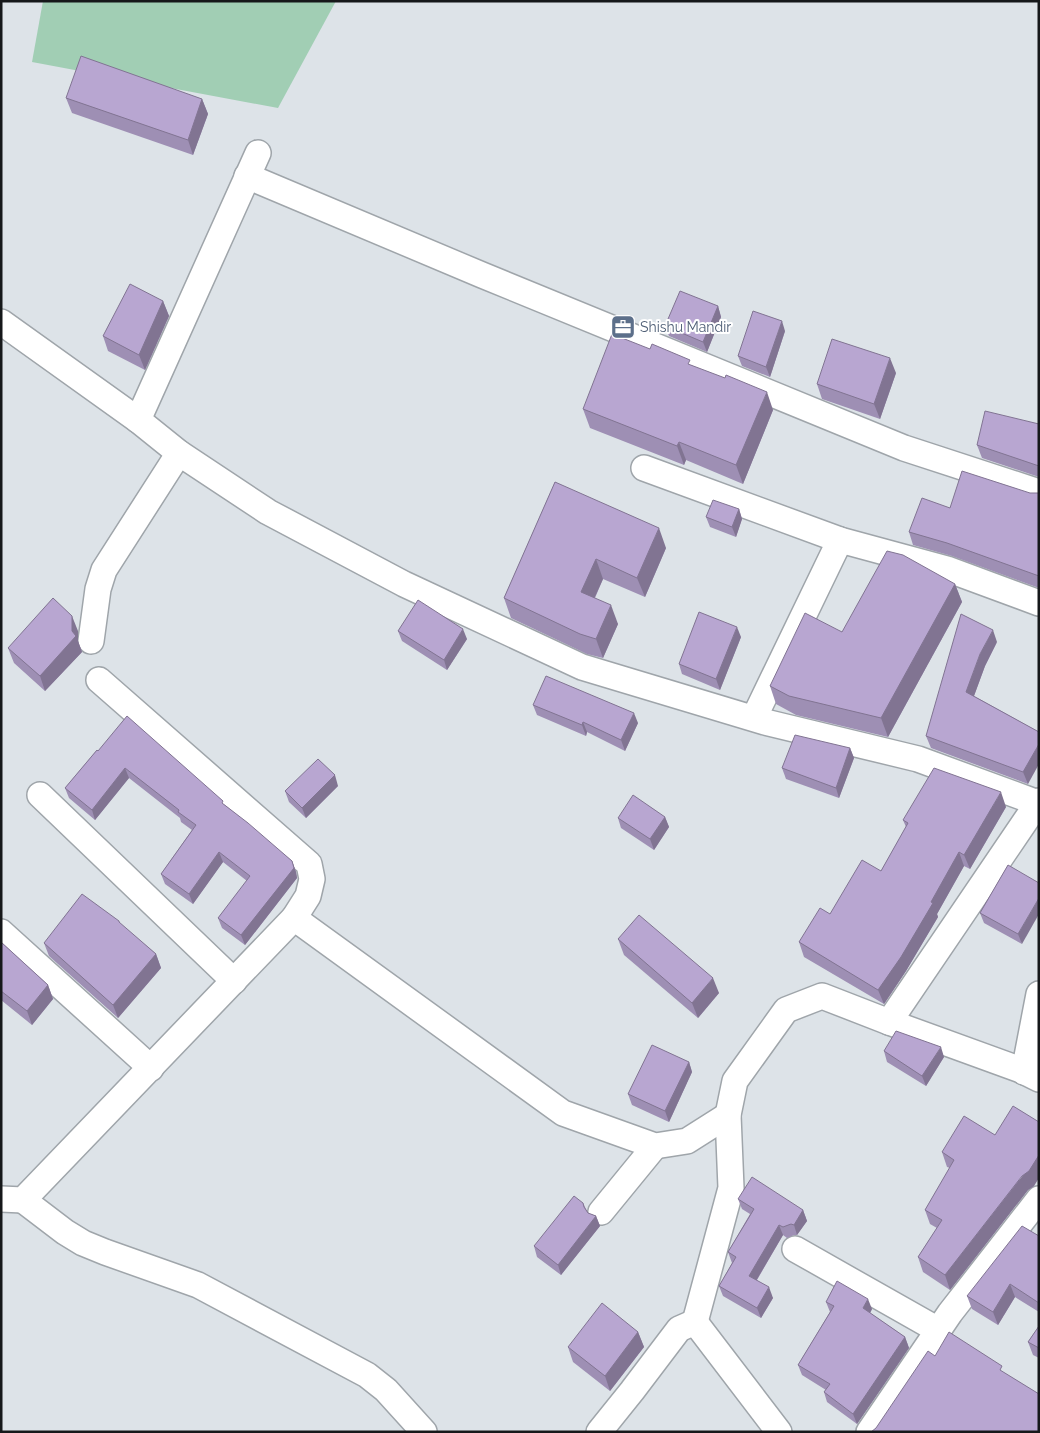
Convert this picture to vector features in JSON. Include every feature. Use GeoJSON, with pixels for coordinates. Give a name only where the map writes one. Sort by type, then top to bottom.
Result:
{"type":"FeatureCollection","features":[{"type":"Feature","properties":{"kind":"street"},"geometry":{"type":"LineString","coordinates":[[138,420],[258,153]]}},
{"type":"Feature","properties":{"kind":"street"},"geometry":{"type":"LineString","coordinates":[[247,176],[482,275],[904,448],[1039,492]]}},
{"type":"Feature","properties":{"kind":"street"},"geometry":{"type":"LineString","coordinates":[[1,322],[138,420],[179,454],[268,512],[404,584],[582,667],[754,718],[918,759],[1038,802],[889,1022]]}},
{"type":"Feature","properties":{"kind":"street"},"geometry":{"type":"LineString","coordinates":[[91,641],[98,589],[104,570],[179,454]]}},
{"type":"Feature","properties":{"kind":"street"},"geometry":{"type":"LineString","coordinates":[[644,468],[840,540],[947,569],[1039,603]]}},
{"type":"Feature","properties":{"kind":"street"},"geometry":{"type":"LineString","coordinates":[[754,718],[840,540]]}},
{"type":"Feature","properties":{"kind":"street"},"geometry":{"type":"LineString","coordinates":[[99,680],[309,864],[312,879],[308,896],[294,918],[151,1068],[12,1199],[83,1243],[198,1285],[367,1375],[386,1390],[424,1432]]}},
{"type":"Feature","properties":{"kind":"street"},"geometry":{"type":"LineString","coordinates":[[40,795],[234,981]]}},
{"type":"Feature","properties":{"kind":"street"},"geometry":{"type":"LineString","coordinates":[[294,918],[563,1114],[655,1146],[687,1141],[728,1115]]}},
{"type":"Feature","properties":{"kind":"street"},"geometry":{"type":"LineString","coordinates":[[1,932],[151,1068]]}},
{"type":"Feature","properties":{"kind":"street"},"geometry":{"type":"LineString","coordinates":[[695,1322],[731,1188],[728,1115],[735,1081],[786,1010],[822,996],[1032,1075],[1039,994]]}},
{"type":"Feature","properties":{"kind":"street"},"geometry":{"type":"LineString","coordinates":[[601,1212],[655,1146]]}},
{"type":"Feature","properties":{"kind":"street"},"geometry":{"type":"LineString","coordinates":[[869,1432],[938,1330],[1039,1199]]}},
{"type":"Feature","properties":{"kind":"street"},"geometry":{"type":"LineString","coordinates":[[795,1249],[938,1330]]}},
{"type":"Feature","properties":{"kind":"street"},"geometry":{"type":"LineString","coordinates":[[599,1432],[679,1329],[695,1322]]}},
{"type":"Feature","properties":{"kind":"street"},"geometry":{"type":"LineString","coordinates":[[695,1322],[779,1432]]}},
{"type":"Feature","properties":{"kind":"green space"},"geometry":{"type":"Polygon","coordinates":[[[43,1],[336,1],[278,108],[32,62],[43,1]]]}},
{"type":"Feature","properties":{"kind":"building"},"geometry":{"type":"Polygon","coordinates":[[[81,56],[202,99],[188,140],[66,98],[81,56]]]}},
{"type":"Feature","properties":{"kind":"building"},"geometry":{"type":"Polygon","coordinates":[[[130,284],[163,301],[139,355],[103,336],[130,284]]]}},
{"type":"Feature","properties":{"kind":"building"},"geometry":{"type":"Polygon","coordinates":[[[680,291],[718,306],[703,342],[665,326],[680,291]]]}},
{"type":"Feature","properties":{"kind":"building"},"geometry":{"type":"Polygon","coordinates":[[[753,311],[782,321],[766,367],[738,356],[753,311]]]}},
{"type":"Feature","properties":{"kind":"building"},"geometry":{"type":"Polygon","coordinates":[[[612,334],[650,349],[652,344],[690,360],[688,364],[725,378],[726,375],[767,392],[736,465],[679,442],[677,446],[583,409],[612,334]]]}},
{"type":"Feature","properties":{"kind":"building"},"geometry":{"type":"Polygon","coordinates":[[[832,339],[890,358],[874,404],[817,384],[832,339]]]}},
{"type":"Feature","properties":{"kind":"building"},"geometry":{"type":"Polygon","coordinates":[[[985,411],[1039,424],[1039,466],[977,445],[985,411]]]}},
{"type":"Feature","properties":{"kind":"building"},"geometry":{"type":"Polygon","coordinates":[[[962,471],[1030,493],[1039,493],[1039,576],[947,543],[909,532],[922,498],[950,508],[962,471]]]}},
{"type":"Feature","properties":{"kind":"building"},"geometry":{"type":"Polygon","coordinates":[[[555,482],[659,528],[637,578],[596,559],[581,592],[611,605],[596,639],[580,634],[504,598],[555,482]]]}},
{"type":"Feature","properties":{"kind":"building"},"geometry":{"type":"Polygon","coordinates":[[[713,500],[739,509],[732,527],[706,517],[713,500]]]}},
{"type":"Feature","properties":{"kind":"building"},"geometry":{"type":"Polygon","coordinates":[[[887,551],[903,555],[955,584],[881,718],[789,696],[770,686],[805,613],[842,632],[887,551]]]}},
{"type":"Feature","properties":{"kind":"building"},"geometry":{"type":"Polygon","coordinates":[[[53,598],[72,616],[72,631],[76,636],[40,676],[8,648],[53,598]]]}},
{"type":"Feature","properties":{"kind":"building"},"geometry":{"type":"Polygon","coordinates":[[[418,600],[463,629],[444,660],[398,631],[418,600]]]}},
{"type":"Feature","properties":{"kind":"building"},"geometry":{"type":"Polygon","coordinates":[[[699,612],[737,627],[716,679],[679,664],[699,612]]]}},
{"type":"Feature","properties":{"kind":"building"},"geometry":{"type":"Polygon","coordinates":[[[961,614],[993,630],[980,654],[966,692],[1039,732],[1039,744],[1023,772],[926,736],[961,614]]]}},
{"type":"Feature","properties":{"kind":"building"},"geometry":{"type":"Polygon","coordinates":[[[546,676],[634,713],[621,740],[583,722],[582,725],[533,705],[546,676]]]}},
{"type":"Feature","properties":{"kind":"building"},"geometry":{"type":"Polygon","coordinates":[[[127,716],[223,801],[222,803],[292,861],[294,868],[241,935],[218,918],[250,876],[219,852],[189,894],[161,874],[196,825],[178,812],[179,810],[125,768],[92,810],[65,788],[127,716]]]}},
{"type":"Feature","properties":{"kind":"building"},"geometry":{"type":"Polygon","coordinates":[[[795,735],[850,748],[836,788],[782,768],[795,735]]]}},
{"type":"Feature","properties":{"kind":"building"},"geometry":{"type":"Polygon","coordinates":[[[318,759],[335,775],[302,808],[285,791],[318,759]]]}},
{"type":"Feature","properties":{"kind":"building"},"geometry":{"type":"Polygon","coordinates":[[[934,768],[1001,792],[964,855],[959,852],[931,902],[933,903],[901,957],[878,990],[799,942],[820,908],[830,914],[862,860],[881,871],[908,823],[903,820],[934,768]]]}},
{"type":"Feature","properties":{"kind":"building"},"geometry":{"type":"Polygon","coordinates":[[[633,795],[665,817],[650,839],[618,818],[633,795]]]}},
{"type":"Feature","properties":{"kind":"building"},"geometry":{"type":"Polygon","coordinates":[[[1008,865],[1039,883],[1039,898],[1018,934],[980,913],[1008,865]]]}},
{"type":"Feature","properties":{"kind":"building"},"geometry":{"type":"Polygon","coordinates":[[[82,894],[119,921],[156,954],[113,1005],[44,943],[82,894]]]}},
{"type":"Feature","properties":{"kind":"building"},"geometry":{"type":"Polygon","coordinates":[[[639,915],[713,978],[692,1003],[618,939],[639,915]]]}},
{"type":"Feature","properties":{"kind":"building"},"geometry":{"type":"Polygon","coordinates":[[[1,942],[48,985],[27,1011],[1,991],[1,942]]]}},
{"type":"Feature","properties":{"kind":"building"},"geometry":{"type":"Polygon","coordinates":[[[896,1031],[941,1047],[922,1076],[884,1051],[896,1031]]]}},
{"type":"Feature","properties":{"kind":"building"},"geometry":{"type":"Polygon","coordinates":[[[652,1045],[689,1062],[665,1111],[628,1094],[652,1045]]]}},
{"type":"Feature","properties":{"kind":"building"},"geometry":{"type":"Polygon","coordinates":[[[1013,1106],[1039,1122],[1039,1155],[1029,1171],[1022,1176],[945,1275],[918,1257],[942,1220],[925,1210],[954,1160],[942,1152],[964,1116],[995,1135],[1013,1106]]]}},
{"type":"Feature","properties":{"kind":"building"},"geometry":{"type":"Polygon","coordinates":[[[752,1177],[803,1210],[794,1225],[791,1224],[783,1227],[779,1225],[749,1276],[769,1287],[757,1308],[719,1286],[736,1257],[728,1252],[754,1209],[738,1199],[752,1177]]]}},
{"type":"Feature","properties":{"kind":"building"},"geometry":{"type":"Polygon","coordinates":[[[574,1196],[583,1203],[588,1213],[596,1216],[558,1265],[534,1246],[574,1196]]]}},
{"type":"Feature","properties":{"kind":"building"},"geometry":{"type":"Polygon","coordinates":[[[1022,1226],[1039,1236],[1039,1303],[1010,1284],[993,1312],[967,1296],[1022,1226]]]}},
{"type":"Feature","properties":{"kind":"building"},"geometry":{"type":"Polygon","coordinates":[[[837,1281],[868,1299],[863,1308],[905,1337],[853,1414],[824,1392],[830,1384],[798,1365],[834,1306],[826,1302],[837,1281]]]}},
{"type":"Feature","properties":{"kind":"building"},"geometry":{"type":"Polygon","coordinates":[[[602,1303],[638,1332],[605,1376],[568,1347],[602,1303]]]}},
{"type":"Feature","properties":{"kind":"building"},"geometry":{"type":"Polygon","coordinates":[[[1039,1326],[1039,1348],[1028,1342],[1039,1326]]]}},
{"type":"Feature","properties":{"kind":"building"},"geometry":{"type":"Polygon","coordinates":[[[949,1332],[1002,1366],[1000,1370],[1039,1394],[1039,1432],[871,1432],[876,1428],[928,1351],[935,1356],[949,1332]]]}},
{"type":"Feature","properties":{"kind":"place","name":"Shishu Mandir"},"geometry":{"type":"Point","coordinates":[623,327]}}]}
